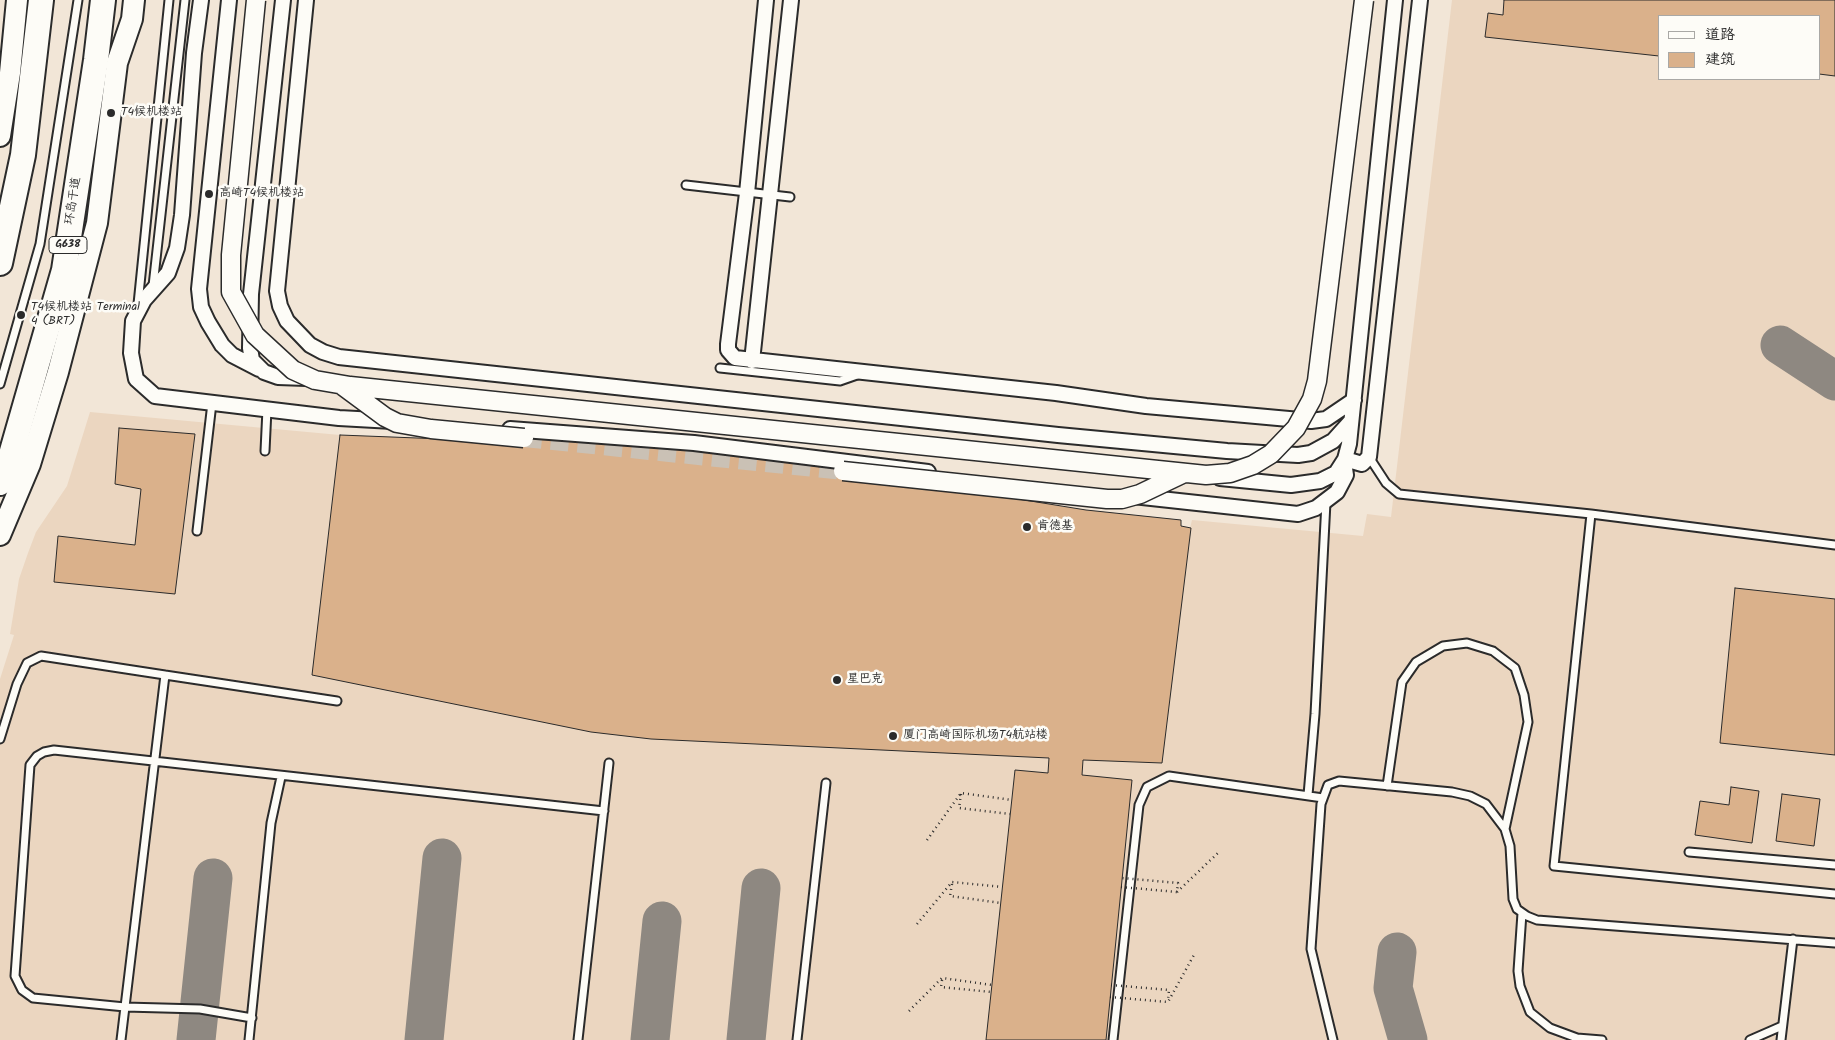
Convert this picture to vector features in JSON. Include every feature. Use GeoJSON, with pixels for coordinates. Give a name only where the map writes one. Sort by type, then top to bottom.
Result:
{"type":"FeatureCollection","features":[{"type":"Feature","properties":{"kind":"highway"},"geometry":{"type":"LineString","coordinates":[[0,263],[23,155],[41,0]]}},
{"type":"Feature","properties":{"kind":"highway","name":"环岛干道"},"geometry":{"type":"LineString","coordinates":[[0,483],[8,465],[64,270],[107,61],[102,0]]}},
{"type":"Feature","properties":{"kind":"main road"},"geometry":{"type":"LineString","coordinates":[[0,136],[17,0]]}},
{"type":"Feature","properties":{"kind":"main road"},"geometry":{"type":"LineString","coordinates":[[0,535],[33,454],[58,372],[97,223],[107,61],[132,19],[134,0]]}},
{"type":"Feature","properties":{"kind":"main road"},"geometry":{"type":"LineString","coordinates":[[13,44],[37,46]]}},
{"type":"Feature","properties":{"kind":"street"},"geometry":{"type":"LineString","coordinates":[[200,0],[194,53],[182,215],[177,248],[168,273],[137,312],[133,321],[130,343],[136,379],[155,396],[339,418],[694,443],[1285,514],[1306,512],[1326,502],[1345,481],[1345,461],[1354,400],[1395,0]]}},
{"type":"Feature","properties":{"kind":"street"},"geometry":{"type":"LineString","coordinates":[[229,0],[199,289],[204,314],[222,345],[232,355],[264,372],[278,377],[375,381],[1277,484],[1320,482],[1336,473],[1345,461]]}},
{"type":"Feature","properties":{"kind":"street"},"geometry":{"type":"LineString","coordinates":[[256,0],[230,255],[232,292],[243,316],[255,335],[293,370],[315,380],[340,384],[1182,474],[1206,475],[1230,473],[1253,465],[1285,442],[1299,424],[1312,399],[1317,381],[1364,0]]}},
{"type":"Feature","properties":{"kind":"street"},"geometry":{"type":"LineString","coordinates":[[264,372],[252,360],[250,348],[251,294],[283,0]]}},
{"type":"Feature","properties":{"kind":"street"},"geometry":{"type":"LineString","coordinates":[[306,0],[277,291],[280,306],[287,322],[310,345],[323,352],[349,358],[1058,435],[1227,451],[1298,455],[1311,453],[1333,441],[1351,421]]}},
{"type":"Feature","properties":{"kind":"street"},"geometry":{"type":"LineString","coordinates":[[766,0],[747,193],[728,344],[728,350],[735,358],[1056,393],[1146,406],[1311,421],[1326,419],[1354,400]]}},
{"type":"Feature","properties":{"kind":"street"},"geometry":{"type":"LineString","coordinates":[[752,361],[790,0]]}},
{"type":"Feature","properties":{"kind":"street"},"geometry":{"type":"LineString","coordinates":[[1345,461],[1362,464],[1369,457],[1420,0]]}},
{"type":"Feature","properties":{"kind":"street"},"geometry":{"type":"LineString","coordinates":[[340,384],[385,417],[397,423],[431,429],[524,438]]}},
{"type":"Feature","properties":{"kind":"street"},"geometry":{"type":"LineString","coordinates":[[844,471],[1107,499],[1122,499],[1140,494],[1182,474]]}},
{"type":"Feature","properties":{"kind":"lane"},"geometry":{"type":"LineString","coordinates":[[0,384],[40,244],[78,0]]}},
{"type":"Feature","properties":{"kind":"lane"},"geometry":{"type":"LineString","coordinates":[[137,312],[169,0]]}},
{"type":"Feature","properties":{"kind":"lane"},"geometry":{"type":"LineString","coordinates":[[152,292],[163,210],[185,0]]}},
{"type":"Feature","properties":{"kind":"lane"},"geometry":{"type":"LineString","coordinates":[[686,185],[790,197]]}},
{"type":"Feature","properties":{"kind":"lane"},"geometry":{"type":"LineString","coordinates":[[720,368],[840,381],[861,373]]}},
{"type":"Feature","properties":{"kind":"lane"},"geometry":{"type":"LineString","coordinates":[[197,531],[212,403]]}},
{"type":"Feature","properties":{"kind":"lane"},"geometry":{"type":"LineString","coordinates":[[264,451],[267,409]]}},
{"type":"Feature","properties":{"kind":"lane"},"geometry":{"type":"LineString","coordinates":[[1369,457],[1386,482],[1399,494],[1591,514],[1835,545]]}},
{"type":"Feature","properties":{"kind":"lane"},"geometry":{"type":"LineString","coordinates":[[1308,796],[1315,714],[1326,502]]}},
{"type":"Feature","properties":{"kind":"lane"},"geometry":{"type":"LineString","coordinates":[[1591,514],[1554,866],[1835,894]]}},
{"type":"Feature","properties":{"kind":"lane"},"geometry":{"type":"LineString","coordinates":[[1387,786],[1402,682],[1416,662],[1443,646],[1467,643],[1493,651],[1515,668],[1524,695],[1528,722],[1505,829]]}},
{"type":"Feature","properties":{"kind":"lane"},"geometry":{"type":"LineString","coordinates":[[0,739],[17,684],[27,663],[41,656],[337,701]]}},
{"type":"Feature","properties":{"kind":"lane"},"geometry":{"type":"LineString","coordinates":[[121,1040],[165,674]]}},
{"type":"Feature","properties":{"kind":"lane"},"geometry":{"type":"LineString","coordinates":[[252,1018],[200,1009],[125,1008],[33,998],[22,990],[15,976],[30,766],[36,756],[54,750],[281,777],[604,811]]}},
{"type":"Feature","properties":{"kind":"lane"},"geometry":{"type":"LineString","coordinates":[[578,1040],[596,858],[604,811],[609,763]]}},
{"type":"Feature","properties":{"kind":"lane"},"geometry":{"type":"LineString","coordinates":[[1113,1040],[1139,805],[1147,787],[1168,776],[1323,798]]}},
{"type":"Feature","properties":{"kind":"lane"},"geometry":{"type":"LineString","coordinates":[[249,1040],[271,823],[281,777]]}},
{"type":"Feature","properties":{"kind":"lane"},"geometry":{"type":"LineString","coordinates":[[1333,1040],[1311,949],[1317,842],[1323,798],[1328,785],[1338,781],[1470,796],[1486,804],[1505,829],[1510,846],[1512,900],[1522,913],[1537,920],[1835,943]]}},
{"type":"Feature","properties":{"kind":"lane"},"geometry":{"type":"LineString","coordinates":[[797,1040],[818,836],[826,783]]}},
{"type":"Feature","properties":{"kind":"lane"},"geometry":{"type":"LineString","coordinates":[[1689,852],[1835,865]]}},
{"type":"Feature","properties":{"kind":"lane"},"geometry":{"type":"LineString","coordinates":[[1522,913],[1518,971],[1520,986],[1530,1012],[1550,1028],[1576,1038],[1602,1040]]}},
{"type":"Feature","properties":{"kind":"lane"},"geometry":{"type":"LineString","coordinates":[[1781,1040],[1793,939]]}},
{"type":"Feature","properties":{"kind":"lane"},"geometry":{"type":"LineString","coordinates":[[1750,1040],[1782,1026]]}},
{"type":"Feature","properties":{"kind":"path"},"geometry":{"type":"LineString","coordinates":[[961,793],[1012,800]]}},
{"type":"Feature","properties":{"kind":"path"},"geometry":{"type":"LineString","coordinates":[[961,793],[959,808],[1010,814]]}},
{"type":"Feature","properties":{"kind":"path"},"geometry":{"type":"LineString","coordinates":[[927,840],[961,793]]}},
{"type":"Feature","properties":{"kind":"path"},"geometry":{"type":"LineString","coordinates":[[1121,887],[1177,892],[1220,851]]}},
{"type":"Feature","properties":{"kind":"path"},"geometry":{"type":"LineString","coordinates":[[1122,878],[1178,883],[1177,892]]}},
{"type":"Feature","properties":{"kind":"path"},"geometry":{"type":"LineString","coordinates":[[952,882],[1002,887]]}},
{"type":"Feature","properties":{"kind":"path"},"geometry":{"type":"LineString","coordinates":[[952,882],[950,896],[1001,902]]}},
{"type":"Feature","properties":{"kind":"path"},"geometry":{"type":"LineString","coordinates":[[917,924],[952,882]]}},
{"type":"Feature","properties":{"kind":"path"},"geometry":{"type":"LineString","coordinates":[[1168,1002],[1196,952]]}},
{"type":"Feature","properties":{"kind":"path"},"geometry":{"type":"LineString","coordinates":[[942,978],[992,985]]}},
{"type":"Feature","properties":{"kind":"path"},"geometry":{"type":"LineString","coordinates":[[942,978],[941,987],[991,992]]}},
{"type":"Feature","properties":{"kind":"path"},"geometry":{"type":"LineString","coordinates":[[909,1011],[942,978]]}},
{"type":"Feature","properties":{"kind":"path"},"geometry":{"type":"LineString","coordinates":[[1111,986],[1168,990],[1168,1002]]}},
{"type":"Feature","properties":{"kind":"path"},"geometry":{"type":"LineString","coordinates":[[1110,997],[1168,1002]]}},
{"type":"Feature","properties":{"kind":"shaded area"},"geometry":{"type":"Polygon","coordinates":[[[1452,0],[1835,0],[1835,1040],[0,1040],[0,679],[14,635],[10,634],[19,579],[36,532],[67,486],[90,412],[340,435],[443,439],[551,438],[765,458],[1086,510],[1181,520],[1181,526],[1190,528],[1192,520],[1363,536],[1367,514],[1391,517],[1452,0]]]}},
{"type":"Feature","properties":{"kind":"building"},"geometry":{"type":"Polygon","coordinates":[[[1504,0],[1835,0],[1835,76],[1820,74],[1820,15],[1658,15],[1658,56],[1485,37],[1488,13],[1503,15],[1504,0]]]}},
{"type":"Feature","properties":{"kind":"building"},"geometry":{"type":"Polygon","coordinates":[[[119,428],[195,434],[175,594],[54,582],[58,536],[135,545],[141,489],[115,484],[119,428]]]}},
{"type":"Feature","properties":{"kind":"building","name":"厦门高崎国际机场T4航站楼"},"geometry":{"type":"Polygon","coordinates":[[[340,435],[443,439],[551,438],[626,442],[765,458],[1086,510],[1181,520],[1181,526],[1191,528],[1162,763],[1083,760],[1082,775],[1132,780],[1106,1040],[986,1040],[1015,770],[1048,773],[1049,758],[651,739],[591,732],[312,675],[340,435]]]}},
{"type":"Feature","properties":{"kind":"building"},"geometry":{"type":"Polygon","coordinates":[[[1735,588],[1835,599],[1835,755],[1720,743],[1735,588]]]}},
{"type":"Feature","properties":{"kind":"building"},"geometry":{"type":"Polygon","coordinates":[[[1731,787],[1759,791],[1752,843],[1695,835],[1700,801],[1729,805],[1731,787]]]}},
{"type":"Feature","properties":{"kind":"building"},"geometry":{"type":"Polygon","coordinates":[[[1782,794],[1820,799],[1814,846],[1776,841],[1782,794]]]}},
{"type":"Feature","properties":{"kind":"taxiway"},"geometry":{"type":"LineString","coordinates":[[1780,345],[1835,381]]}},
{"type":"Feature","properties":{"kind":"taxiway"},"geometry":{"type":"LineString","coordinates":[[424,1040],[442,858]]}},
{"type":"Feature","properties":{"kind":"taxiway"},"geometry":{"type":"LineString","coordinates":[[196,1040],[213,878]]}},
{"type":"Feature","properties":{"kind":"taxiway"},"geometry":{"type":"LineString","coordinates":[[746,1040],[761,888]]}},
{"type":"Feature","properties":{"kind":"taxiway"},"geometry":{"type":"LineString","coordinates":[[650,1040],[662,921]]}},
{"type":"Feature","properties":{"kind":"taxiway"},"geometry":{"type":"LineString","coordinates":[[1397,952],[1393,988],[1408,1040]]}},
{"type":"Feature","properties":{"kind":"tunnel"},"geometry":{"type":"LineString","coordinates":[[524,438],[843,471]]}},
{"type":"Feature","properties":{"kind":"place","name":"T4候机楼站"},"geometry":{"type":"Point","coordinates":[111,113]}},
{"type":"Feature","properties":{"kind":"place","name":"高崎T4候机楼站"},"geometry":{"type":"Point","coordinates":[209,194]}},
{"type":"Feature","properties":{"kind":"place","name":"T4候机楼站 Terminal 4 (BRT)"},"geometry":{"type":"Point","coordinates":[21,315]}},
{"type":"Feature","properties":{"kind":"place","name":"肯德基"},"geometry":{"type":"Point","coordinates":[1027,527]}},
{"type":"Feature","properties":{"kind":"place","name":"星巴克"},"geometry":{"type":"Point","coordinates":[837,680]}},
{"type":"Feature","properties":{"kind":"place","name":"厦门高崎国际机场T4航站楼"},"geometry":{"type":"Point","coordinates":[893,736]}}]}
